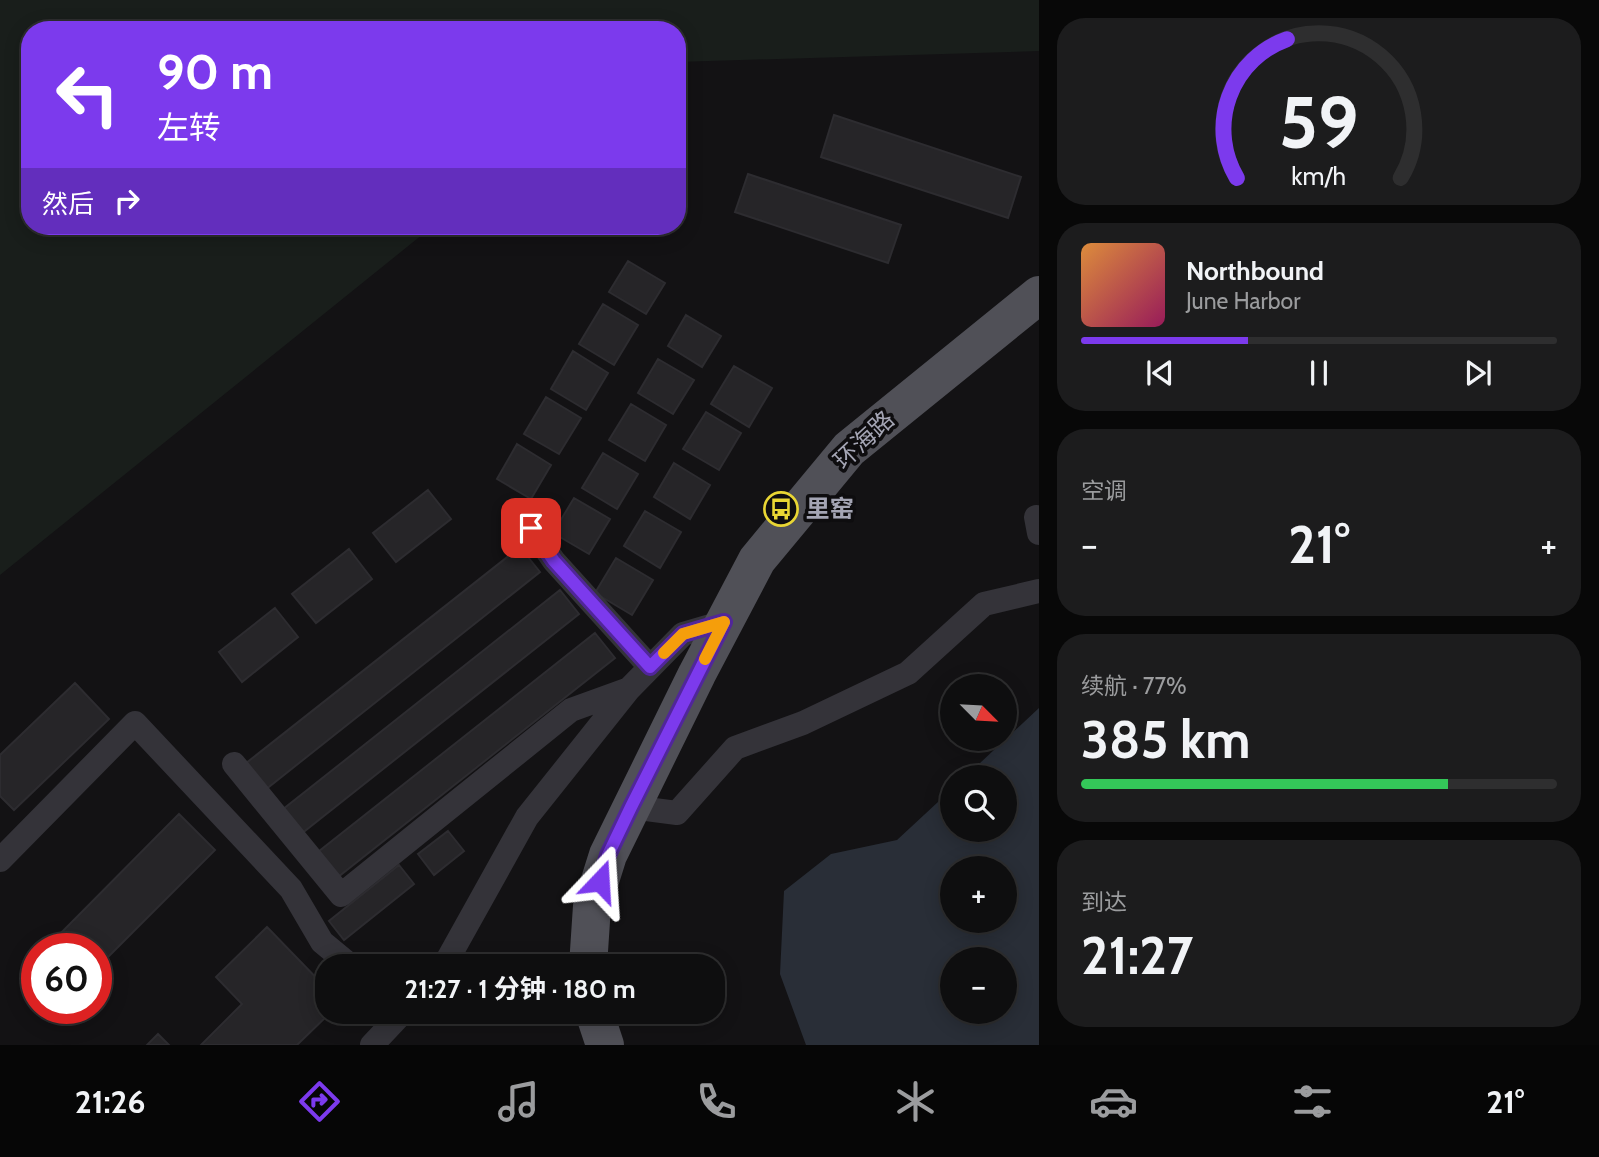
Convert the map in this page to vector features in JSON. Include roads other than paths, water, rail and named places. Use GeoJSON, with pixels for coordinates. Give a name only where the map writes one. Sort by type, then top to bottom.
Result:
{"type":"FeatureCollection","features":[{"type":"Feature","properties":{"kind":"main road","name":"环海路"},"geometry":{"type":"LineString","coordinates":[[588,954],[592,906],[608,855],[757,560],[849,449],[1039,295]]}},
{"type":"Feature","properties":{"kind":"main road"},"geometry":{"type":"LineString","coordinates":[[598,1024],[604,1045]]}},
{"type":"Feature","properties":{"kind":"street"},"geometry":{"type":"LineString","coordinates":[[531,528],[554,561],[650,667]]}},
{"type":"Feature","properties":{"kind":"street"},"geometry":{"type":"LineString","coordinates":[[631,807],[677,813],[735,748],[803,723],[908,673],[984,604],[1039,591]]}},
{"type":"Feature","properties":{"kind":"street"},"geometry":{"type":"LineString","coordinates":[[451,954],[527,817],[629,689],[683,634],[724,622]]}},
{"type":"Feature","properties":{"kind":"street"},"geometry":{"type":"LineString","coordinates":[[234,764],[341,895],[570,710],[629,689]]}},
{"type":"Feature","properties":{"kind":"street"},"geometry":{"type":"LineString","coordinates":[[0,860],[135,723],[291,889],[322,942],[336,954]]}},
{"type":"Feature","properties":{"kind":"street"},"geometry":{"type":"LineString","coordinates":[[372,1045],[392,1024]]}},
{"type":"Feature","properties":{"kind":"place","name":"里窑"},"geometry":{"type":"Point","coordinates":[781,509]}}]}
